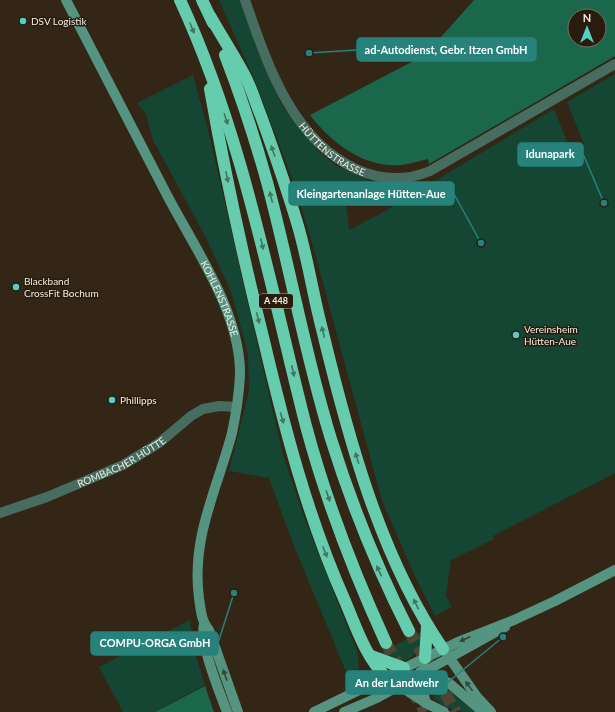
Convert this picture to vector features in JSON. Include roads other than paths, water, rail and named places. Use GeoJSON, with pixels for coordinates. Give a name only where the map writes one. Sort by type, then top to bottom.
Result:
{"type":"FeatureCollection","features":[{"type":"Feature","properties":{"kind":"highway","name":"A 448"},"geometry":{"type":"LineString","coordinates":[[180,0],[204,56],[244,174],[306,427],[346,547],[386,643]]}},
{"type":"Feature","properties":{"kind":"highway","name":"A 448"},"geometry":{"type":"LineString","coordinates":[[202,0],[210,16],[239,92],[267,182],[331,438],[377,568],[409,631]]}},
{"type":"Feature","properties":{"kind":"highway"},"geometry":{"type":"LineString","coordinates":[[210,16],[246,79],[267,134],[298,228],[322,329],[358,462],[395,560],[427,626],[446,654]]}},
{"type":"Feature","properties":{"kind":"highway"},"geometry":{"type":"LineString","coordinates":[[204,56],[245,267],[280,410],[302,488],[323,549],[340,590],[370,656],[376,667],[386,677]]}},
{"type":"Feature","properties":{"kind":"highway"},"geometry":{"type":"LineString","coordinates":[[425,658],[427,626]]}},
{"type":"Feature","properties":{"kind":"highway"},"geometry":{"type":"LineString","coordinates":[[370,656],[404,668]]}},
{"type":"Feature","properties":{"kind":"street","name":"KOHLENSTRASSE"},"geometry":{"type":"LineString","coordinates":[[66,0],[210,276],[234,330],[238,351],[240,376],[237,407],[231,434],[203,523],[198,552],[198,589],[204,624],[202,631],[212,669],[226,712]]}},
{"type":"Feature","properties":{"kind":"street","name":"HÜTTENSTRASSE"},"geometry":{"type":"LineString","coordinates":[[246,0],[272,72],[286,98],[305,127],[320,145],[345,164],[368,175],[378,177],[412,176],[430,171],[615,64]]}},
{"type":"Feature","properties":{"kind":"street","name":"ROMBACHER HÜTTE"},"geometry":{"type":"LineString","coordinates":[[0,513],[47,497],[123,466],[159,443],[191,416],[203,409],[218,406],[237,407]]}},
{"type":"Feature","properties":{"kind":"street"},"geometry":{"type":"LineString","coordinates":[[344,712],[423,673],[446,654],[491,628],[514,620],[597,581],[615,570]]}},
{"type":"Feature","properties":{"kind":"street","name":"KOHLENSTRASSE"},"geometry":{"type":"LineString","coordinates":[[204,624],[209,630],[238,712]]}},
{"type":"Feature","properties":{"kind":"street"},"geometry":{"type":"LineString","coordinates":[[314,712],[425,658],[446,654]]}},
{"type":"Feature","properties":{"kind":"street"},"geometry":{"type":"LineString","coordinates":[[446,654],[491,712]]}},
{"type":"Feature","properties":{"kind":"street"},"geometry":{"type":"LineString","coordinates":[[425,658],[422,688],[426,703]]}},
{"type":"Feature","properties":{"kind":"street"},"geometry":{"type":"LineString","coordinates":[[404,668],[423,673],[450,684],[473,706],[483,712]]}},
{"type":"Feature","properties":{"kind":"street"},"geometry":{"type":"LineString","coordinates":[[386,677],[426,703],[444,712]]}},
{"type":"Feature","properties":{"kind":"tunnel"},"geometry":{"type":"LineString","coordinates":[[409,631],[456,712]]}},
{"type":"Feature","properties":{"kind":"tunnel"},"geometry":{"type":"LineString","coordinates":[[386,643],[425,712]]}},
{"type":"Feature","properties":{"kind":"place","name":"DSV Logistik"},"geometry":{"type":"Point","coordinates":[23,21]}},
{"type":"Feature","properties":{"kind":"place","name":"ad-Autodienst, Gebr. Itzen GmbH"},"geometry":{"type":"Point","coordinates":[309,53]}},
{"type":"Feature","properties":{"kind":"place","name":"Idunapark"},"geometry":{"type":"Point","coordinates":[604,203]}},
{"type":"Feature","properties":{"kind":"place","name":"Kleingartenanlage Hütten-Aue"},"geometry":{"type":"Point","coordinates":[481,243]}},
{"type":"Feature","properties":{"kind":"place","name":"Blackband CrossFit Bochum"},"geometry":{"type":"Point","coordinates":[16,287]}},
{"type":"Feature","properties":{"kind":"place","name":"Vereinsheim Hütten-Aue"},"geometry":{"type":"Point","coordinates":[516,335]}},
{"type":"Feature","properties":{"kind":"place","name":"Phillipps"},"geometry":{"type":"Point","coordinates":[112,400]}},
{"type":"Feature","properties":{"kind":"place","name":"COMPU-ORGA GmbH"},"geometry":{"type":"Point","coordinates":[234,593]}},
{"type":"Feature","properties":{"kind":"place","name":"An der Landwehr"},"geometry":{"type":"Point","coordinates":[503,637]}}]}
